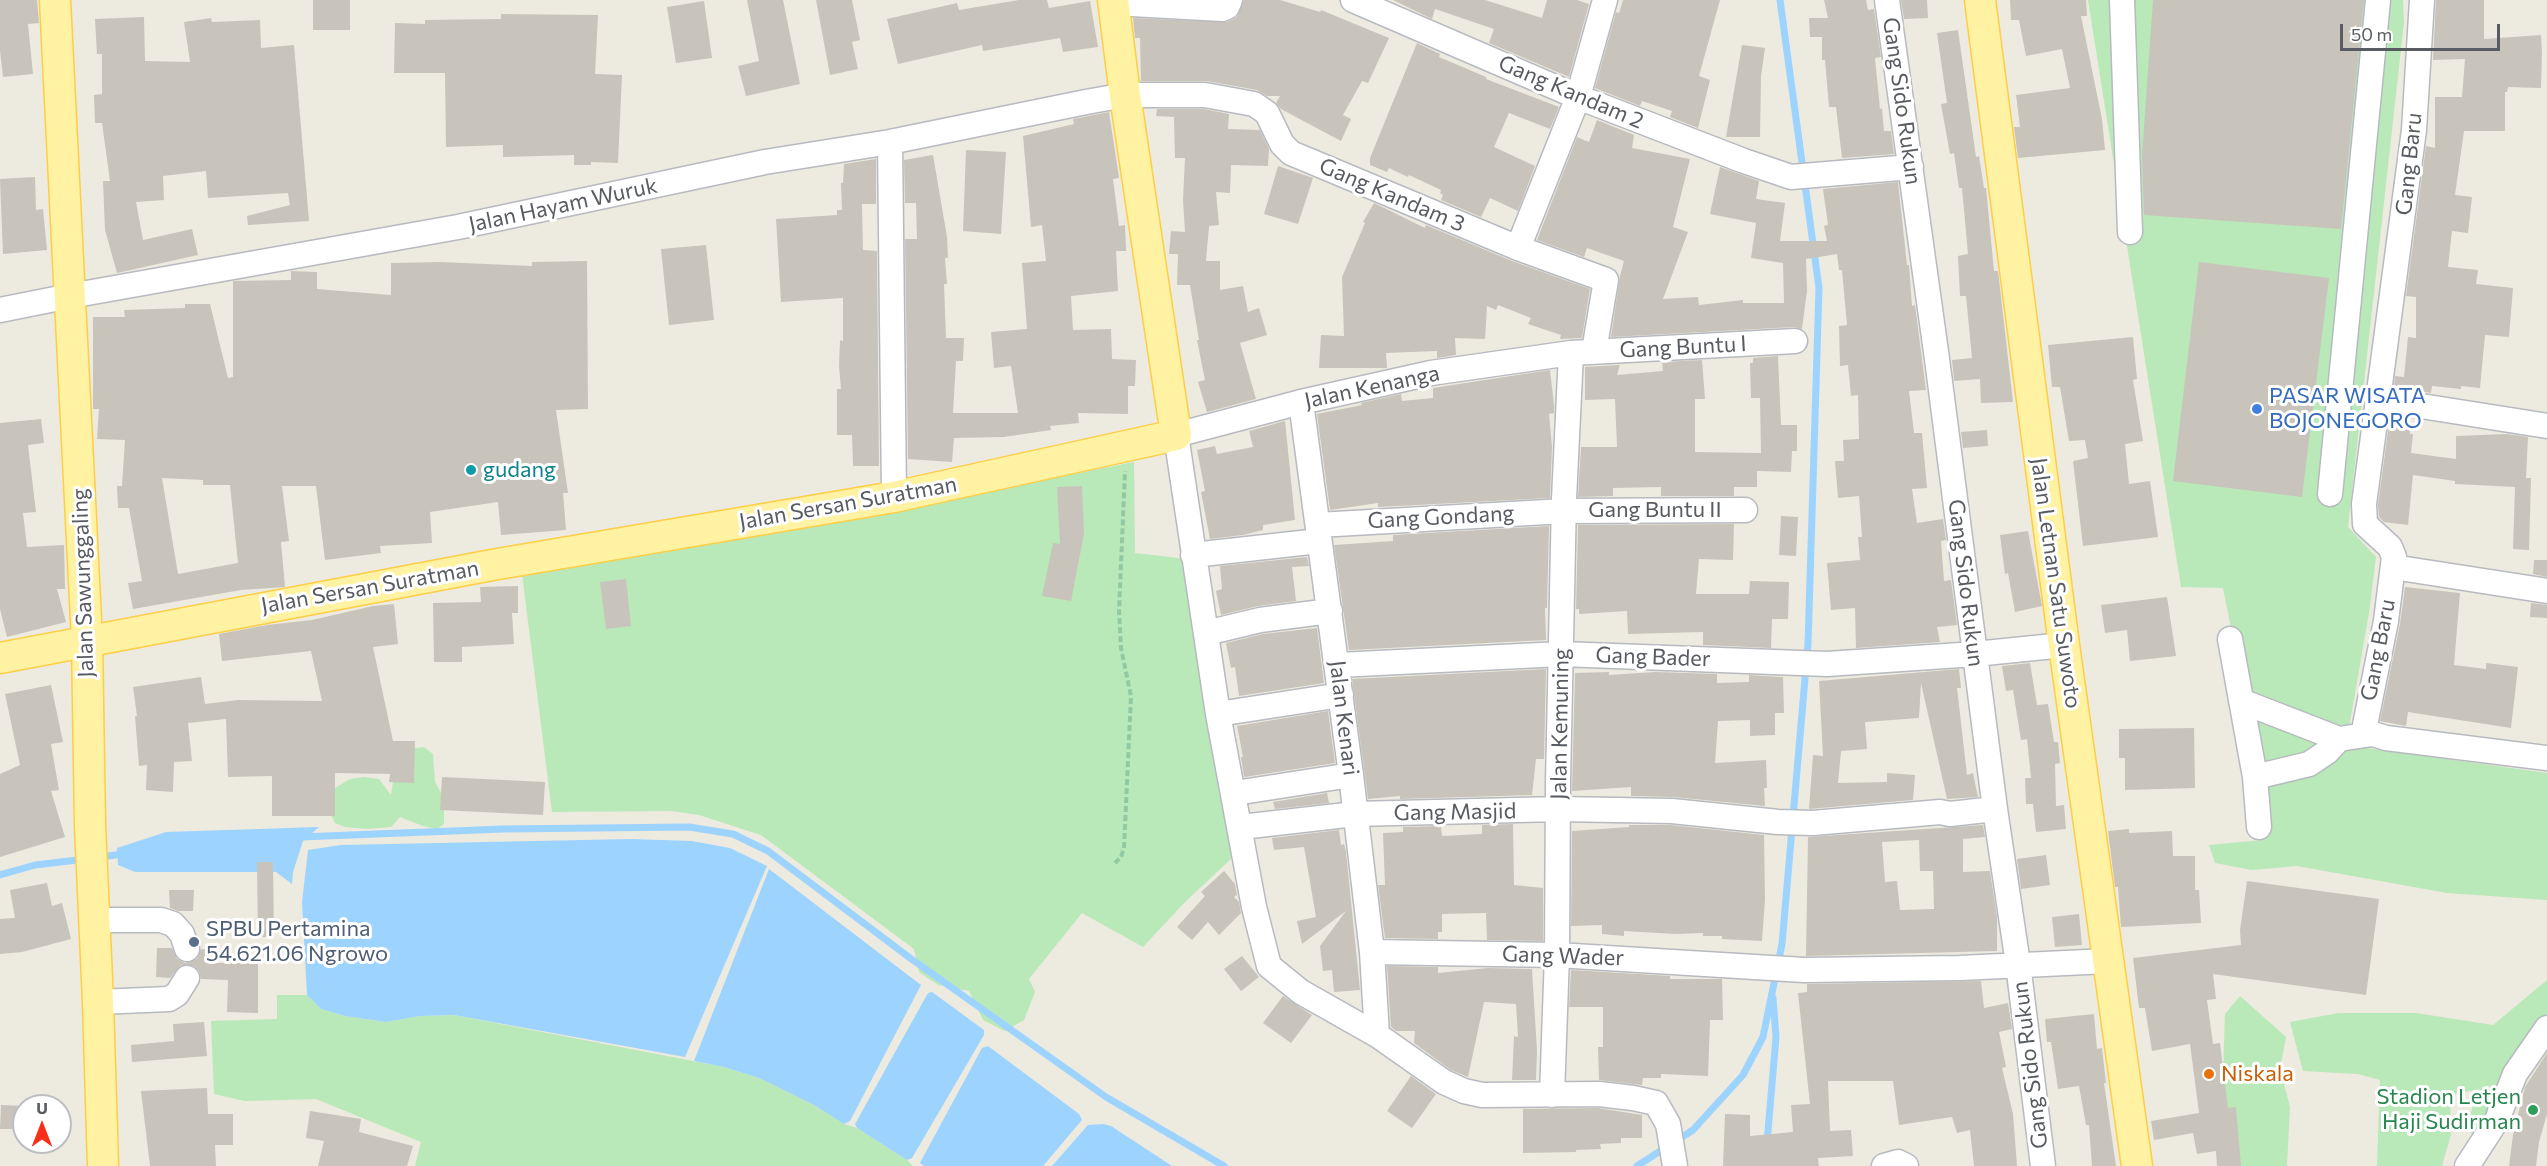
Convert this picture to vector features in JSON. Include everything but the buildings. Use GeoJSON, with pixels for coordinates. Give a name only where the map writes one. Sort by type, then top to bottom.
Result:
{"type":"FeatureCollection","features":[{"type":"Feature","properties":{"kind":"main road","name":"Jalan Sawunggaling"},"geometry":{"type":"LineString","coordinates":[[55,0],[87,640],[90,825],[103,1166]]}},
{"type":"Feature","properties":{"kind":"main road","name":"Jalan Letnan Satu Suwoto"},"geometry":{"type":"LineString","coordinates":[[1980,0],[2064,645],[2137,1166]]}},
{"type":"Feature","properties":{"kind":"main road"},"geometry":{"type":"LineString","coordinates":[[1114,1],[1125,95],[1176,435]]}},
{"type":"Feature","properties":{"kind":"main road","name":"Jalan Sersan Suratman"},"geometry":{"type":"LineString","coordinates":[[0,658],[492,565],[894,497],[1176,435]]}},
{"type":"Feature","properties":{"kind":"street"},"geometry":{"type":"LineString","coordinates":[[1114,1],[1222,9],[1227,7],[1230,0]]}},
{"type":"Feature","properties":{"kind":"street","name":"Gang Kandam 2"},"geometry":{"type":"LineString","coordinates":[[1353,0],[1578,97],[1724,154],[1791,177],[1911,167]]}},
{"type":"Feature","properties":{"kind":"street"},"geometry":{"type":"LineString","coordinates":[[1518,248],[1578,97],[1605,0]]}},
{"type":"Feature","properties":{"kind":"street","name":"Gang Sido Rukun"},"geometry":{"type":"LineString","coordinates":[[1887,0],[1995,809],[2018,964],[2043,1166]]}},
{"type":"Feature","properties":{"kind":"street"},"geometry":{"type":"LineString","coordinates":[[2122,0],[2130,232]]}},
{"type":"Feature","properties":{"kind":"street"},"geometry":{"type":"LineString","coordinates":[[2330,494],[2378,0]]}},
{"type":"Feature","properties":{"kind":"street","name":"Gang Baru"},"geometry":{"type":"LineString","coordinates":[[2422,0],[2414,130],[2397,268],[2366,474],[2365,524],[2390,547],[2394,557],[2386,621],[2365,714],[2365,725],[2367,732],[2372,734],[2547,758]]}},
{"type":"Feature","properties":{"kind":"street","name":"Gang Kandam 3"},"geometry":{"type":"LineString","coordinates":[[1125,95],[1205,94],[1254,104],[1266,113],[1282,144],[1291,153],[1518,248],[1606,280],[1582,352]]}},
{"type":"Feature","properties":{"kind":"street","name":"Jalan Hayam Wuruk"},"geometry":{"type":"LineString","coordinates":[[0,310],[458,226],[765,162],[890,142],[1125,95]]}},
{"type":"Feature","properties":{"kind":"street"},"geometry":{"type":"LineString","coordinates":[[890,142],[894,497]]}},
{"type":"Feature","properties":{"kind":"street","name":"Gang Buntu I"},"geometry":{"type":"LineString","coordinates":[[1582,352],[1795,341]]}},
{"type":"Feature","properties":{"kind":"street","name":"Jalan Kenanga"},"geometry":{"type":"LineString","coordinates":[[1176,435],[1301,402],[1431,373],[1582,352]]}},
{"type":"Feature","properties":{"kind":"street","name":"Jalan Kemuning"},"geometry":{"type":"LineString","coordinates":[[1551,1095],[1557,955],[1564,511],[1582,352]]}},
{"type":"Feature","properties":{"kind":"street"},"geometry":{"type":"LineString","coordinates":[[2377,399],[2547,426]]}},
{"type":"Feature","properties":{"kind":"street","name":"Jalan Kenari"},"geometry":{"type":"LineString","coordinates":[[1301,402],[1338,665],[1372,952],[1377,1035]]}},
{"type":"Feature","properties":{"kind":"street"},"geometry":{"type":"LineString","coordinates":[[1176,435],[1218,714],[1254,907],[1269,966],[1301,992],[1377,1035],[1444,1082],[1464,1091],[1482,1095],[1599,1094],[1650,1100],[1661,1107],[1668,1124],[1675,1162]]}},
{"type":"Feature","properties":{"kind":"street","name":"Gang Buntu II"},"geometry":{"type":"LineString","coordinates":[[1564,511],[1745,510]]}},
{"type":"Feature","properties":{"kind":"street","name":"Gang Gondang"},"geometry":{"type":"LineString","coordinates":[[1193,555],[1319,533],[1564,511]]}},
{"type":"Feature","properties":{"kind":"street"},"geometry":{"type":"LineString","coordinates":[[2393,567],[2547,591]]}},
{"type":"Feature","properties":{"kind":"street"},"geometry":{"type":"LineString","coordinates":[[1206,633],[1260,620],[1330,611]]}},
{"type":"Feature","properties":{"kind":"street"},"geometry":{"type":"LineString","coordinates":[[2230,639],[2255,777],[2259,827]]}},
{"type":"Feature","properties":{"kind":"street"},"geometry":{"type":"LineString","coordinates":[[1975,654],[2064,645]]}},
{"type":"Feature","properties":{"kind":"street","name":"Gang Bader"},"geometry":{"type":"LineString","coordinates":[[1338,665],[1562,654],[1827,664],[1975,654]]}},
{"type":"Feature","properties":{"kind":"street"},"geometry":{"type":"LineString","coordinates":[[1218,714],[1341,695]]}},
{"type":"Feature","properties":{"kind":"street"},"geometry":{"type":"LineString","coordinates":[[2241,701],[2339,739],[2372,734]]}},
{"type":"Feature","properties":{"kind":"street"},"geometry":{"type":"LineString","coordinates":[[2255,777],[2309,764],[2327,752],[2339,739]]}},
{"type":"Feature","properties":{"kind":"street"},"geometry":{"type":"LineString","coordinates":[[1234,793],[1351,775]]}},
{"type":"Feature","properties":{"kind":"street","name":"Gang Masjid"},"geometry":{"type":"LineString","coordinates":[[1240,827],[1355,814],[1558,809],[1672,811],[1778,822],[1813,823],[1995,809]]}},
{"type":"Feature","properties":{"kind":"street"},"geometry":{"type":"LineString","coordinates":[[94,920],[161,920],[173,924],[182,934],[187,949]]}},
{"type":"Feature","properties":{"kind":"street","name":"Gang Wader"},"geometry":{"type":"LineString","coordinates":[[1372,952],[1557,955],[1804,970],[1960,968],[2018,964]]}},
{"type":"Feature","properties":{"kind":"street"},"geometry":{"type":"LineString","coordinates":[[2018,964],[2108,961]]}},
{"type":"Feature","properties":{"kind":"street"},"geometry":{"type":"LineString","coordinates":[[98,1002],[170,999],[177,994],[187,978]]}},
{"type":"Feature","properties":{"kind":"street"},"geometry":{"type":"LineString","coordinates":[[2467,1166],[2497,1120],[2515,1074],[2547,1028]]}},
{"type":"Feature","properties":{"kind":"street"},"geometry":{"type":"LineString","coordinates":[[1884,1166],[1898,1162],[1906,1166]]}},
{"type":"Feature","properties":{"kind":"path"},"geometry":{"type":"LineString","coordinates":[[1115,863],[1121,857],[1124,849],[1131,696],[1129,677],[1121,648],[1119,611],[1126,446]]}},
{"type":"Feature","properties":{"kind":"green space","name":"PASAR WISATA BOJONEGORO"},"geometry":{"type":"Polygon","coordinates":[[[2088,0],[2403,0],[2404,22],[2348,527],[2376,557],[2369,613],[2346,745],[2547,773],[2547,900],[2447,893],[2297,866],[2252,870],[2215,863],[2209,845],[2263,840],[2264,792],[2223,588],[2181,587],[2088,0]]]}},
{"type":"Feature","properties":{"kind":"green space"},"geometry":{"type":"Polygon","coordinates":[[[1134,462],[1135,553],[1187,559],[1233,857],[1184,903],[1143,947],[1082,913],[1029,979],[1035,992],[1024,1020],[1005,1031],[983,1020],[969,991],[938,985],[919,972],[914,949],[761,835],[699,815],[671,811],[552,812],[522,574],[896,509],[1134,462]]]}},
{"type":"Feature","properties":{"kind":"green space"},"geometry":{"type":"Polygon","coordinates":[[[424,747],[433,754],[435,782],[444,798],[444,824],[437,829],[400,817],[391,827],[367,829],[345,827],[335,823],[328,809],[330,791],[350,779],[363,777],[379,779],[391,795],[397,754],[407,749],[424,747]]]}},
{"type":"Feature","properties":{"kind":"green space"},"geometry":{"type":"Polygon","coordinates":[[[2547,980],[2547,1033],[2477,1141],[2466,1126],[2479,1089],[2450,1095],[2451,1134],[2442,1166],[2377,1166],[2380,1080],[2358,1074],[2303,1071],[2290,1022],[2339,1013],[2416,1013],[2493,1025],[2547,980]]]}},
{"type":"Feature","properties":{"kind":"green space"},"geometry":{"type":"Polygon","coordinates":[[[277,995],[307,995],[321,1009],[345,1016],[386,1022],[420,1016],[454,1015],[724,1067],[759,1078],[814,1105],[844,1124],[857,1128],[913,1166],[415,1166],[421,1142],[316,1099],[245,1101],[214,1094],[211,1021],[277,1019],[277,995]]]}},
{"type":"Feature","properties":{"kind":"green space"},"geometry":{"type":"Polygon","coordinates":[[[2240,996],[2286,1037],[2280,1069],[2290,1107],[2287,1166],[2220,1166],[2225,1014],[2240,996]]]}},
{"type":"Feature","properties":{"kind":"water"},"geometry":{"type":"Polygon","coordinates":[[[319,827],[303,841],[293,872],[292,884],[276,872],[135,872],[118,865],[117,848],[166,832],[319,827]]]}},
{"type":"Feature","properties":{"kind":"water"},"geometry":{"type":"Polygon","coordinates":[[[631,839],[692,841],[730,848],[767,866],[685,1057],[454,1015],[420,1016],[386,1022],[345,1016],[321,1009],[307,995],[302,902],[308,850],[341,845],[631,839]]]}},
{"type":"Feature","properties":{"kind":"water"},"geometry":{"type":"Polygon","coordinates":[[[769,869],[921,985],[850,1121],[844,1124],[814,1105],[759,1078],[694,1061],[769,869]]]}},
{"type":"Feature","properties":{"kind":"water"},"geometry":{"type":"Polygon","coordinates":[[[932,992],[984,1030],[984,1035],[912,1158],[907,1160],[857,1128],[855,1124],[928,993],[932,992]]]}},
{"type":"Feature","properties":{"kind":"water"},"geometry":{"type":"Polygon","coordinates":[[[988,1046],[1079,1114],[1082,1120],[1043,1166],[924,1166],[920,1163],[921,1161],[982,1048],[988,1046]]]}},
{"type":"Feature","properties":{"kind":"water"},"geometry":{"type":"Polygon","coordinates":[[[1088,1125],[1111,1126],[1172,1166],[1052,1166],[1088,1125]]]}},
{"type":"Feature","properties":{"kind":"waterway"},"geometry":{"type":"LineString","coordinates":[[1637,1166],[1693,1130],[1743,1075],[1763,1037],[1782,944],[1808,644],[1819,288],[1780,0]]}},
{"type":"Feature","properties":{"kind":"waterway"},"geometry":{"type":"LineString","coordinates":[[300,837],[503,829],[689,827],[733,834],[768,851],[910,958],[1106,1097],[1224,1166]]}},
{"type":"Feature","properties":{"kind":"waterway"},"geometry":{"type":"LineString","coordinates":[[100,857],[124,854]]}},
{"type":"Feature","properties":{"kind":"waterway"},"geometry":{"type":"LineString","coordinates":[[0,875],[35,865],[86,859]]}},
{"type":"Feature","properties":{"kind":"waterway"},"geometry":{"type":"LineString","coordinates":[[1767,1143],[1776,1037],[1773,998]]}},
{"type":"Feature","properties":{"kind":"place","name":"PASAR WISATA BOJONEGORO"},"geometry":{"type":"Point","coordinates":[2257,409]}},
{"type":"Feature","properties":{"kind":"place","name":"gudang"},"geometry":{"type":"Point","coordinates":[471,470]}},
{"type":"Feature","properties":{"kind":"place","name":"SPBU Pertamina 54.621.06 Ngrowo"},"geometry":{"type":"Point","coordinates":[194,942]}},
{"type":"Feature","properties":{"kind":"place","name":"Niskala"},"geometry":{"type":"Point","coordinates":[2209,1074]}},
{"type":"Feature","properties":{"kind":"place","name":"Stadion Letjen Haji Sudirman"},"geometry":{"type":"Point","coordinates":[2533,1110]}}]}
